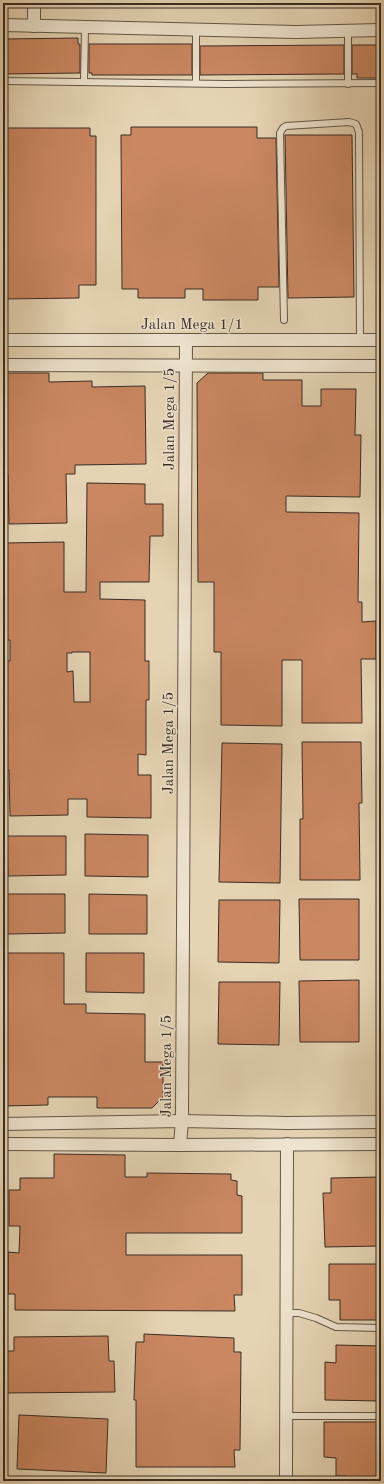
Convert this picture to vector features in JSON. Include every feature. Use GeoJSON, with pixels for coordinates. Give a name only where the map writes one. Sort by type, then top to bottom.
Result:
{"type":"FeatureCollection","features":[{"type":"Feature","properties":{"kind":"street"},"geometry":{"type":"LineString","coordinates":[[34,3],[34,26]]}},
{"type":"Feature","properties":{"kind":"street"},"geometry":{"type":"LineString","coordinates":[[3,25],[296,32],[381,30]]}},
{"type":"Feature","properties":{"kind":"street","name":"Jalan Mega 1/1"},"geometry":{"type":"LineString","coordinates":[[3,340],[381,340]]}},
{"type":"Feature","properties":{"kind":"street","name":"Jalan Mega 1/5"},"geometry":{"type":"LineString","coordinates":[[180,1145],[182,1121],[186,340]]}},
{"type":"Feature","properties":{"kind":"street"},"geometry":{"type":"LineString","coordinates":[[3,365],[381,366]]}},
{"type":"Feature","properties":{"kind":"street"},"geometry":{"type":"LineString","coordinates":[[3,1124],[182,1121],[287,1123],[381,1122]]}},
{"type":"Feature","properties":{"kind":"street"},"geometry":{"type":"LineString","coordinates":[[3,1144],[381,1144]]}},
{"type":"Feature","properties":{"kind":"street"},"geometry":{"type":"LineString","coordinates":[[286,1481],[288,1144]]}},
{"type":"Feature","properties":{"kind":"lane"},"geometry":{"type":"LineString","coordinates":[[84,82],[85,27]]}},
{"type":"Feature","properties":{"kind":"lane"},"geometry":{"type":"LineString","coordinates":[[196,30],[196,83]]}},
{"type":"Feature","properties":{"kind":"lane"},"geometry":{"type":"LineString","coordinates":[[348,31],[348,84]]}},
{"type":"Feature","properties":{"kind":"lane"},"geometry":{"type":"LineString","coordinates":[[3,81],[381,84]]}},
{"type":"Feature","properties":{"kind":"lane"},"geometry":{"type":"LineString","coordinates":[[284,320],[280,133],[286,126],[349,122],[356,124],[359,132],[360,340]]}},
{"type":"Feature","properties":{"kind":"lane"},"geometry":{"type":"LineString","coordinates":[[286,1313],[316,1318],[336,1327],[381,1328]]}},
{"type":"Feature","properties":{"kind":"lane"},"geometry":{"type":"LineString","coordinates":[[286,1416],[381,1416]]}},
{"type":"Feature","properties":{"kind":"building"},"geometry":{"type":"Polygon","coordinates":[[[78,38],[78,44],[80,44],[80,73],[3,74],[3,39],[78,38]]]}},
{"type":"Feature","properties":{"kind":"building"},"geometry":{"type":"Polygon","coordinates":[[[89,44],[192,44],[192,75],[92,75],[92,73],[89,73],[89,44]]]}},
{"type":"Feature","properties":{"kind":"building"},"geometry":{"type":"Polygon","coordinates":[[[344,45],[344,74],[200,75],[200,46],[344,45]]]}},
{"type":"Feature","properties":{"kind":"building"},"geometry":{"type":"Polygon","coordinates":[[[352,45],[381,45],[381,78],[357,78],[357,74],[352,74],[352,45]]]}},
{"type":"Feature","properties":{"kind":"building"},"geometry":{"type":"Polygon","coordinates":[[[131,127],[257,127],[257,138],[276,138],[279,287],[258,287],[258,300],[203,300],[203,289],[185,289],[185,298],[138,298],[138,289],[122,289],[121,135],[131,135],[131,127]]]}},
{"type":"Feature","properties":{"kind":"building"},"geometry":{"type":"Polygon","coordinates":[[[3,128],[90,128],[90,136],[96,136],[96,285],[79,285],[79,298],[3,299],[3,128]]]}},
{"type":"Feature","properties":{"kind":"building"},"geometry":{"type":"Polygon","coordinates":[[[285,135],[352,135],[354,297],[288,298],[285,135]]]}},
{"type":"Feature","properties":{"kind":"building"},"geometry":{"type":"Polygon","coordinates":[[[3,373],[49,373],[49,382],[92,381],[92,387],[145,386],[146,464],[75,465],[75,474],[66,474],[67,523],[9,524],[8,474],[3,474],[3,373]]]}},
{"type":"Feature","properties":{"kind":"building"},"geometry":{"type":"Polygon","coordinates":[[[208,373],[263,373],[263,380],[302,380],[302,406],[321,406],[321,389],[356,389],[355,435],[361,435],[360,497],[286,496],[286,512],[359,513],[358,602],[362,602],[362,622],[376,621],[376,659],[361,659],[362,723],[302,723],[302,660],[282,660],[282,726],[221,725],[221,652],[214,652],[214,582],[198,582],[197,383],[208,373]]]}},
{"type":"Feature","properties":{"kind":"building"},"geometry":{"type":"Polygon","coordinates":[[[87,483],[145,484],[145,504],[163,504],[163,536],[150,536],[149,582],[100,582],[100,599],[145,600],[145,661],[149,661],[149,700],[146,700],[146,755],[138,754],[138,775],[151,775],[151,818],[87,817],[87,799],[68,799],[68,815],[10,816],[9,770],[3,770],[4,709],[6,709],[5,661],[10,661],[10,640],[4,640],[3,622],[3,591],[6,591],[5,543],[64,542],[64,592],[86,592],[87,483]],[[90,652],[67,653],[67,672],[73,671],[74,702],[90,702],[90,652]]]}},
{"type":"Feature","properties":{"kind":"building"},"geometry":{"type":"Polygon","coordinates":[[[302,742],[361,742],[362,803],[359,803],[360,880],[300,880],[300,819],[303,819],[302,742]]]}},
{"type":"Feature","properties":{"kind":"building"},"geometry":{"type":"Polygon","coordinates":[[[222,743],[282,744],[280,883],[219,882],[222,743]]]}},
{"type":"Feature","properties":{"kind":"building"},"geometry":{"type":"Polygon","coordinates":[[[85,834],[148,835],[148,877],[85,876],[85,834]]]}},
{"type":"Feature","properties":{"kind":"building"},"geometry":{"type":"Polygon","coordinates":[[[7,836],[66,836],[66,875],[8,876],[7,836]]]}},
{"type":"Feature","properties":{"kind":"building"},"geometry":{"type":"Polygon","coordinates":[[[6,894],[65,894],[65,933],[7,934],[6,894]]]}},
{"type":"Feature","properties":{"kind":"building"},"geometry":{"type":"Polygon","coordinates":[[[89,894],[147,895],[147,934],[89,934],[89,894]]]}},
{"type":"Feature","properties":{"kind":"building"},"geometry":{"type":"Polygon","coordinates":[[[299,899],[359,899],[359,960],[300,960],[299,899]]]}},
{"type":"Feature","properties":{"kind":"building"},"geometry":{"type":"Polygon","coordinates":[[[219,900],[280,900],[279,963],[218,962],[219,900]]]}},
{"type":"Feature","properties":{"kind":"building"},"geometry":{"type":"Polygon","coordinates":[[[5,953],[64,953],[64,1004],[86,1004],[86,1013],[145,1014],[145,1062],[163,1062],[163,1097],[152,1108],[97,1108],[97,1097],[48,1097],[48,1105],[3,1106],[3,1005],[6,1005],[5,953]]]}},
{"type":"Feature","properties":{"kind":"building"},"geometry":{"type":"Polygon","coordinates":[[[86,953],[144,953],[144,993],[86,992],[86,953]]]}},
{"type":"Feature","properties":{"kind":"building"},"geometry":{"type":"Polygon","coordinates":[[[359,980],[359,1042],[300,1042],[299,981],[359,980]]]}},
{"type":"Feature","properties":{"kind":"building"},"geometry":{"type":"Polygon","coordinates":[[[219,982],[280,982],[279,1045],[218,1044],[219,982]]]}},
{"type":"Feature","properties":{"kind":"building"},"geometry":{"type":"Polygon","coordinates":[[[54,1154],[125,1155],[125,1177],[147,1177],[147,1173],[231,1174],[231,1180],[237,1181],[237,1195],[242,1196],[242,1233],[126,1233],[126,1255],[242,1255],[242,1295],[234,1295],[235,1311],[15,1310],[15,1294],[8,1294],[8,1252],[19,1253],[20,1226],[9,1226],[9,1190],[20,1190],[20,1178],[54,1178],[54,1154]]]}},
{"type":"Feature","properties":{"kind":"building"},"geometry":{"type":"Polygon","coordinates":[[[381,1177],[381,1246],[325,1247],[323,1193],[331,1193],[331,1178],[381,1177]]]}},
{"type":"Feature","properties":{"kind":"building"},"geometry":{"type":"Polygon","coordinates":[[[329,1264],[381,1264],[381,1320],[340,1320],[340,1300],[329,1300],[329,1264]]]}},
{"type":"Feature","properties":{"kind":"building"},"geometry":{"type":"Polygon","coordinates":[[[144,1334],[234,1338],[234,1352],[241,1352],[240,1450],[234,1450],[235,1467],[136,1467],[136,1400],[134,1400],[136,1342],[144,1342],[144,1334]]]}},
{"type":"Feature","properties":{"kind":"building"},"geometry":{"type":"Polygon","coordinates":[[[108,1336],[109,1361],[114,1361],[115,1392],[3,1393],[3,1351],[14,1351],[14,1337],[108,1336]]]}},
{"type":"Feature","properties":{"kind":"building"},"geometry":{"type":"Polygon","coordinates":[[[336,1345],[381,1346],[381,1401],[325,1400],[325,1362],[336,1363],[336,1345]]]}},
{"type":"Feature","properties":{"kind":"building"},"geometry":{"type":"Polygon","coordinates":[[[19,1415],[108,1419],[106,1473],[17,1469],[19,1415]]]}},
{"type":"Feature","properties":{"kind":"building"},"geometry":{"type":"Polygon","coordinates":[[[324,1422],[381,1422],[381,1481],[346,1481],[346,1476],[336,1476],[336,1458],[324,1457],[324,1422]]]}}]}
